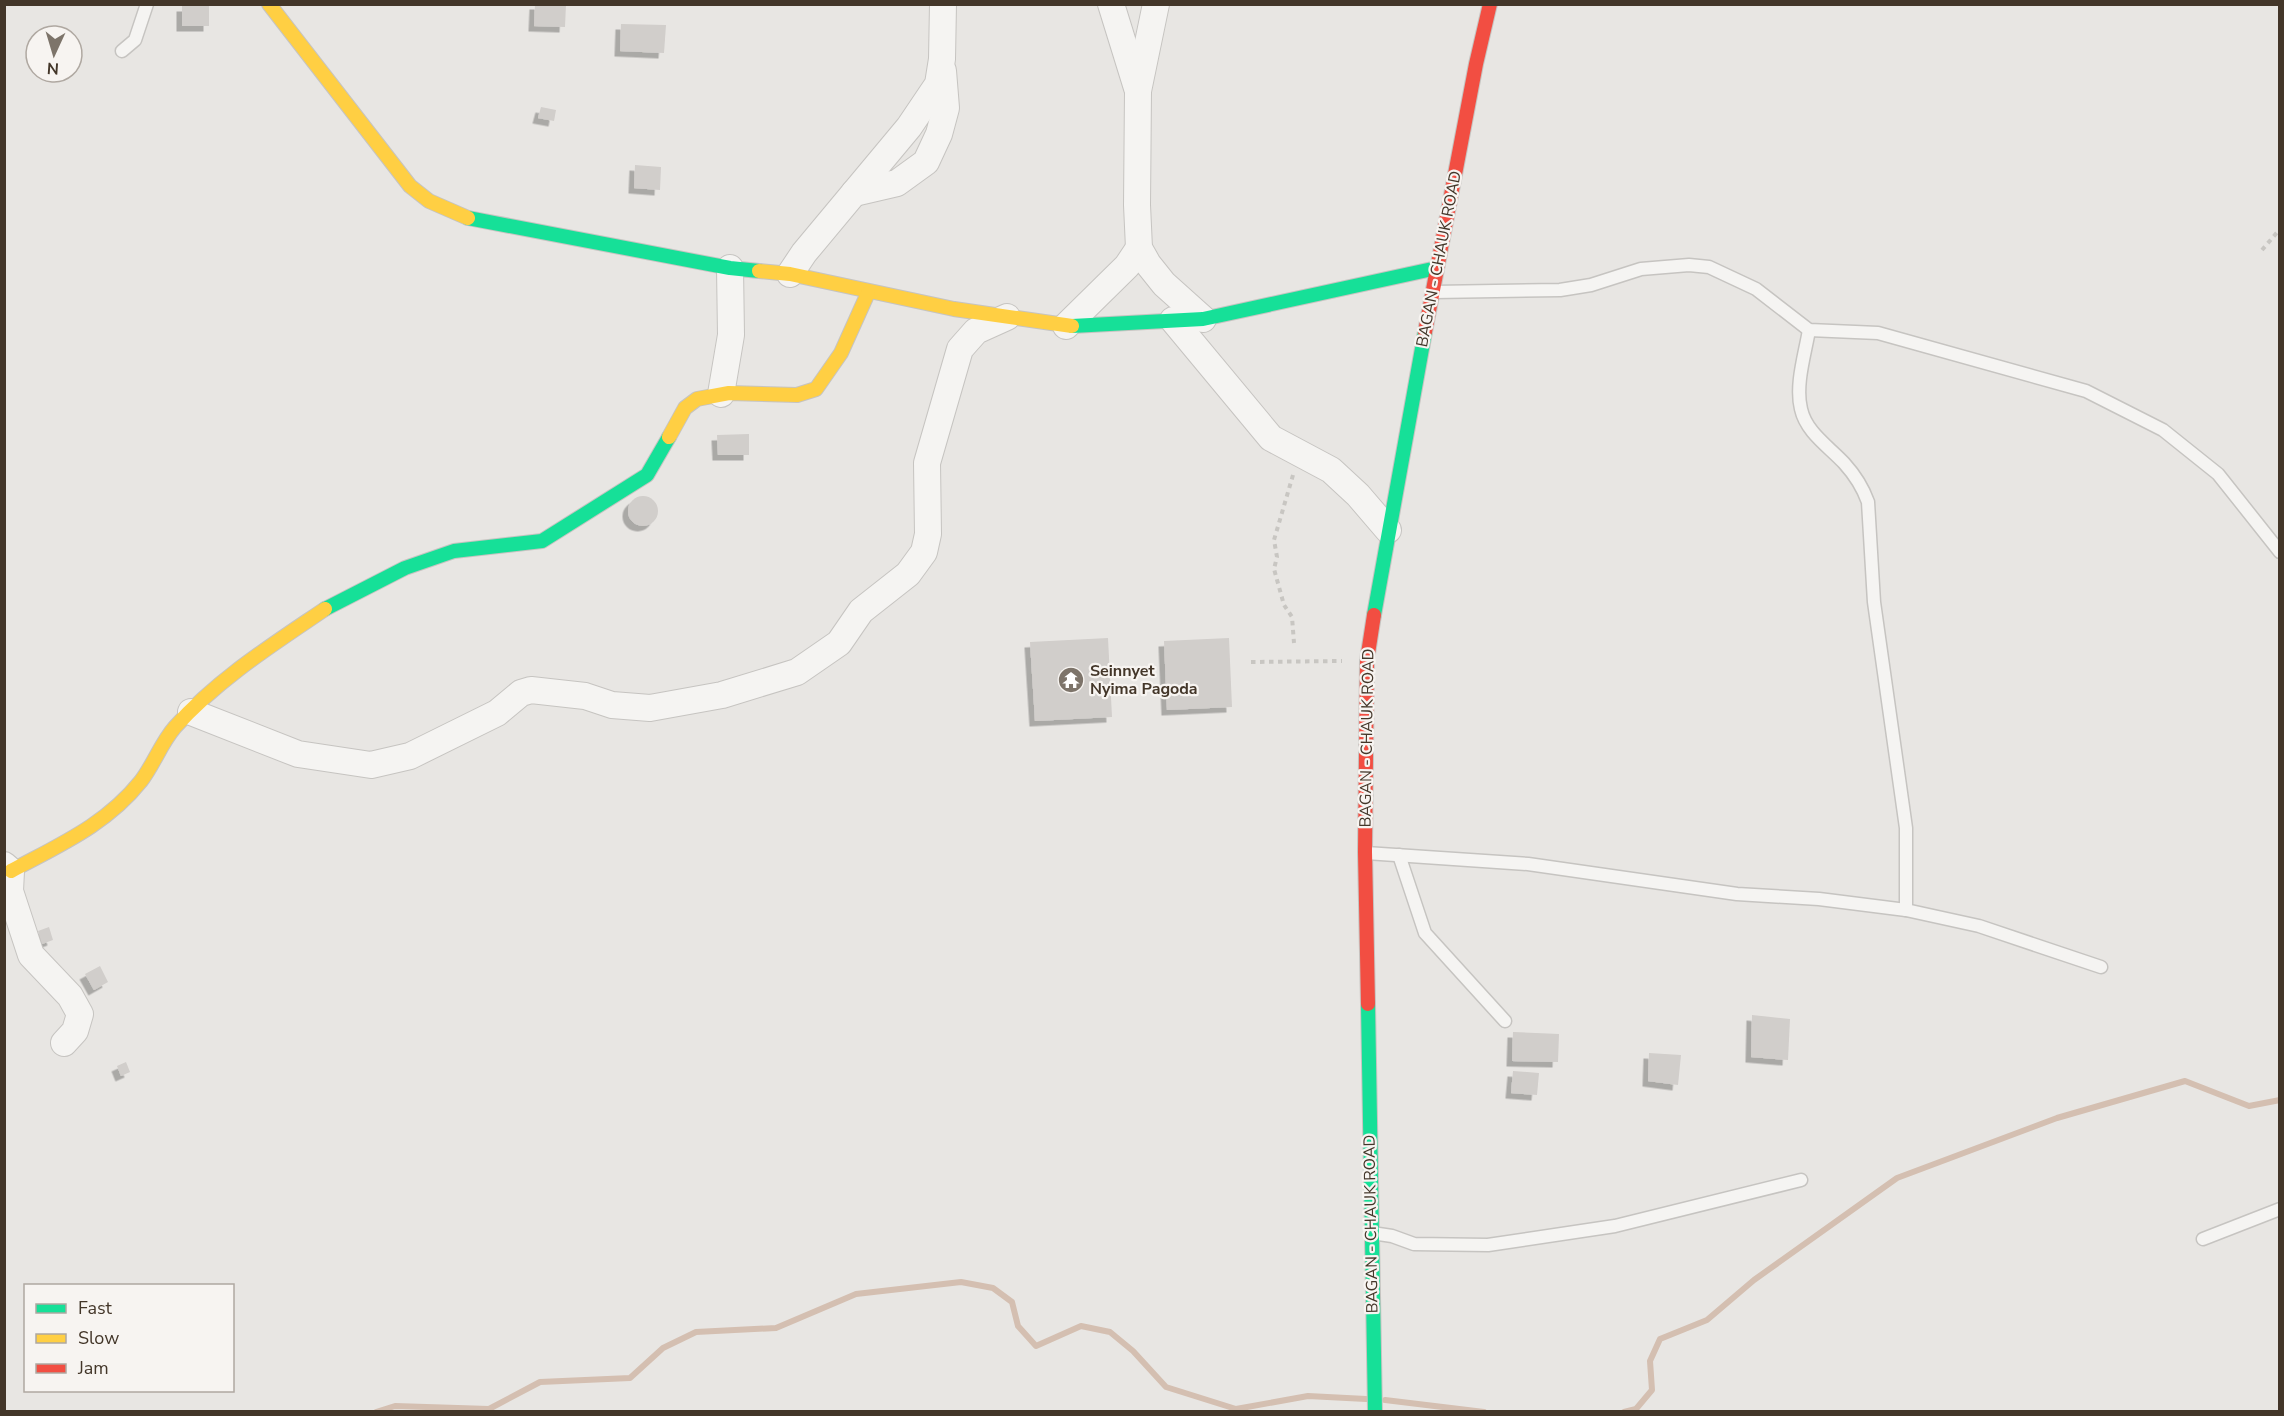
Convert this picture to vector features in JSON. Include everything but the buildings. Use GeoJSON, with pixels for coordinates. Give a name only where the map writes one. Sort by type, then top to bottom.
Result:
{"type":"FeatureCollection","features":[{"type":"Feature","properties":{"kind":"street"},"geometry":{"type":"LineString","coordinates":[[269,4],[410,186],[429,201],[473,220],[730,267],[790,274],[868,293],[1066,326],[1203,319],[1437,268]]}},
{"type":"Feature","properties":{"kind":"street"},"geometry":{"type":"LineString","coordinates":[[854,193],[897,183],[926,162],[939,134],[946,108],[942,53],[943,4]]}},
{"type":"Feature","properties":{"kind":"street"},"geometry":{"type":"LineString","coordinates":[[1112,4],[1138,91]]}},
{"type":"Feature","properties":{"kind":"street"},"geometry":{"type":"LineString","coordinates":[[1156,4],[1138,91],[1139,248],[1164,284],[1203,319]]}},
{"type":"Feature","properties":{"kind":"street"},"geometry":{"type":"LineString","coordinates":[[1472,4],[1476,64]]}},
{"type":"Feature","properties":{"kind":"street","name":"BAGAN - CHAUK ROAD"},"geometry":{"type":"LineString","coordinates":[[1375,1412],[1370,1233],[1365,852],[1367,660],[1388,530],[1437,268],[1476,64],[1490,4]]}},
{"type":"Feature","properties":{"kind":"street"},"geometry":{"type":"LineString","coordinates":[[790,274],[804,253],[927,102],[938,84],[942,53]]}},
{"type":"Feature","properties":{"kind":"street"},"geometry":{"type":"LineString","coordinates":[[1066,326],[1127,266],[1139,248]]}},
{"type":"Feature","properties":{"kind":"street"},"geometry":{"type":"LineString","coordinates":[[721,394],[731,335],[730,267]]}},
{"type":"Feature","properties":{"kind":"street"},"geometry":{"type":"LineString","coordinates":[[64,1042],[75,1030],[80,1014],[70,996],[31,955],[10,891],[8,868],[95,826],[126,798],[174,728],[235,670],[339,600],[405,568],[454,551],[542,541],[617,496],[647,475],[685,408],[697,399],[721,394],[797,395],[816,389],[841,353],[868,293]]}},
{"type":"Feature","properties":{"kind":"street"},"geometry":{"type":"LineString","coordinates":[[191,712],[298,754],[371,765],[410,756],[497,713],[521,693],[531,690],[585,696],[612,705],[650,708],[722,695],[797,672],[839,643],[861,611],[908,574],[924,552],[928,534],[927,464],[960,349],[976,331],[1007,317]]}},
{"type":"Feature","properties":{"kind":"street"},"geometry":{"type":"LineString","coordinates":[[1173,320],[1271,438],[1331,470],[1358,495],[1388,530]]}},
{"type":"Feature","properties":{"kind":"lane"},"geometry":{"type":"LineString","coordinates":[[122,51],[135,40],[147,4]]}},
{"type":"Feature","properties":{"kind":"lane"},"geometry":{"type":"LineString","coordinates":[[1433,292],[1560,290],[1591,285],[1641,269],[1689,265],[1709,267],[1756,289],[1809,330],[1878,333],[2086,391],[2163,430],[2218,474],[2280,552]]}},
{"type":"Feature","properties":{"kind":"lane"},"geometry":{"type":"LineString","coordinates":[[1809,330],[1800,390],[1800,408],[1806,422],[1821,442],[1845,464],[1863,488],[1868,502],[1874,602],[1906,828],[1906,910]]}},
{"type":"Feature","properties":{"kind":"lane"},"geometry":{"type":"LineString","coordinates":[[1365,852],[1528,864],[1737,894],[1819,899],[1906,910],[1978,926],[2101,967]]}},
{"type":"Feature","properties":{"kind":"lane"},"geometry":{"type":"LineString","coordinates":[[1399,855],[1425,933],[1505,1021]]}},
{"type":"Feature","properties":{"kind":"lane"},"geometry":{"type":"LineString","coordinates":[[1370,1233],[1392,1236],[1414,1244],[1488,1245],[1616,1226],[1801,1180]]}},
{"type":"Feature","properties":{"kind":"lane"},"geometry":{"type":"LineString","coordinates":[[2203,1239],[2280,1209]]}},
{"type":"Feature","properties":{"kind":"path"},"geometry":{"type":"LineString","coordinates":[[2262,250],[2280,229]]}},
{"type":"Feature","properties":{"kind":"path"},"geometry":{"type":"LineString","coordinates":[[1294,643],[1292,617],[1284,604],[1274,569],[1277,557],[1274,540],[1298,454]]}},
{"type":"Feature","properties":{"kind":"path"},"geometry":{"type":"LineString","coordinates":[[1251,662],[1367,660]]}},
{"type":"Feature","properties":{"kind":"waterway"},"geometry":{"type":"LineString","coordinates":[[1624,1412],[1636,1409],[1652,1390],[1650,1361],[1660,1339],[1707,1320],[1754,1280],[1897,1178],[2057,1118],[2185,1081],[2249,1106],[2280,1100]]}},
{"type":"Feature","properties":{"kind":"waterway"},"geometry":{"type":"LineString","coordinates":[[376,1412],[395,1406],[489,1409],[540,1382],[630,1378],[663,1348],[696,1332],[776,1328],[856,1294],[961,1282],[993,1288],[1012,1302],[1018,1326],[1036,1346],[1081,1326],[1110,1332],[1133,1351],[1166,1387],[1236,1409],[1308,1396],[1366,1399]]}},
{"type":"Feature","properties":{"kind":"waterway"},"geometry":{"type":"LineString","coordinates":[[1385,1400],[1484,1412]]}},
{"type":"Feature","properties":{"kind":"traffic: fast"},"geometry":{"type":"LineString","coordinates":[[468,218],[730,268],[759,271]]}},
{"type":"Feature","properties":{"kind":"traffic: fast"},"geometry":{"type":"LineString","coordinates":[[1072,326],[1203,319],[1437,268]]}},
{"type":"Feature","properties":{"kind":"traffic: fast"},"geometry":{"type":"LineString","coordinates":[[1374,615],[1425,332]]}},
{"type":"Feature","properties":{"kind":"traffic: fast"},"geometry":{"type":"LineString","coordinates":[[325,609],[405,568],[454,551],[542,541],[647,475],[669,437]]}},
{"type":"Feature","properties":{"kind":"traffic: fast"},"geometry":{"type":"LineString","coordinates":[[1368,1004],[1375,1412]]}},
{"type":"Feature","properties":{"kind":"traffic: slow"},"geometry":{"type":"LineString","coordinates":[[269,4],[410,186],[429,201],[468,218]]}},
{"type":"Feature","properties":{"kind":"traffic: slow"},"geometry":{"type":"LineString","coordinates":[[759,271],[790,274],[954,309],[1072,326]]}},
{"type":"Feature","properties":{"kind":"traffic: slow"},"geometry":{"type":"LineString","coordinates":[[669,437],[685,408],[697,399],[729,393],[797,395],[816,389],[841,353],[868,293]]}},
{"type":"Feature","properties":{"kind":"traffic: slow"},"geometry":{"type":"LineString","coordinates":[[11,871],[81,833],[113,810],[141,781],[170,733],[209,693],[325,609]]}},
{"type":"Feature","properties":{"kind":"traffic: jam"},"geometry":{"type":"LineString","coordinates":[[1425,332],[1476,64],[1490,4]]}},
{"type":"Feature","properties":{"kind":"traffic: jam"},"geometry":{"type":"LineString","coordinates":[[1368,1004],[1365,852],[1367,660],[1374,615]]}},
{"type":"Feature","properties":{"kind":"place","name":"Seinnyet Nyima Pagoda"},"geometry":{"type":"Point","coordinates":[1071,680]}}]}
